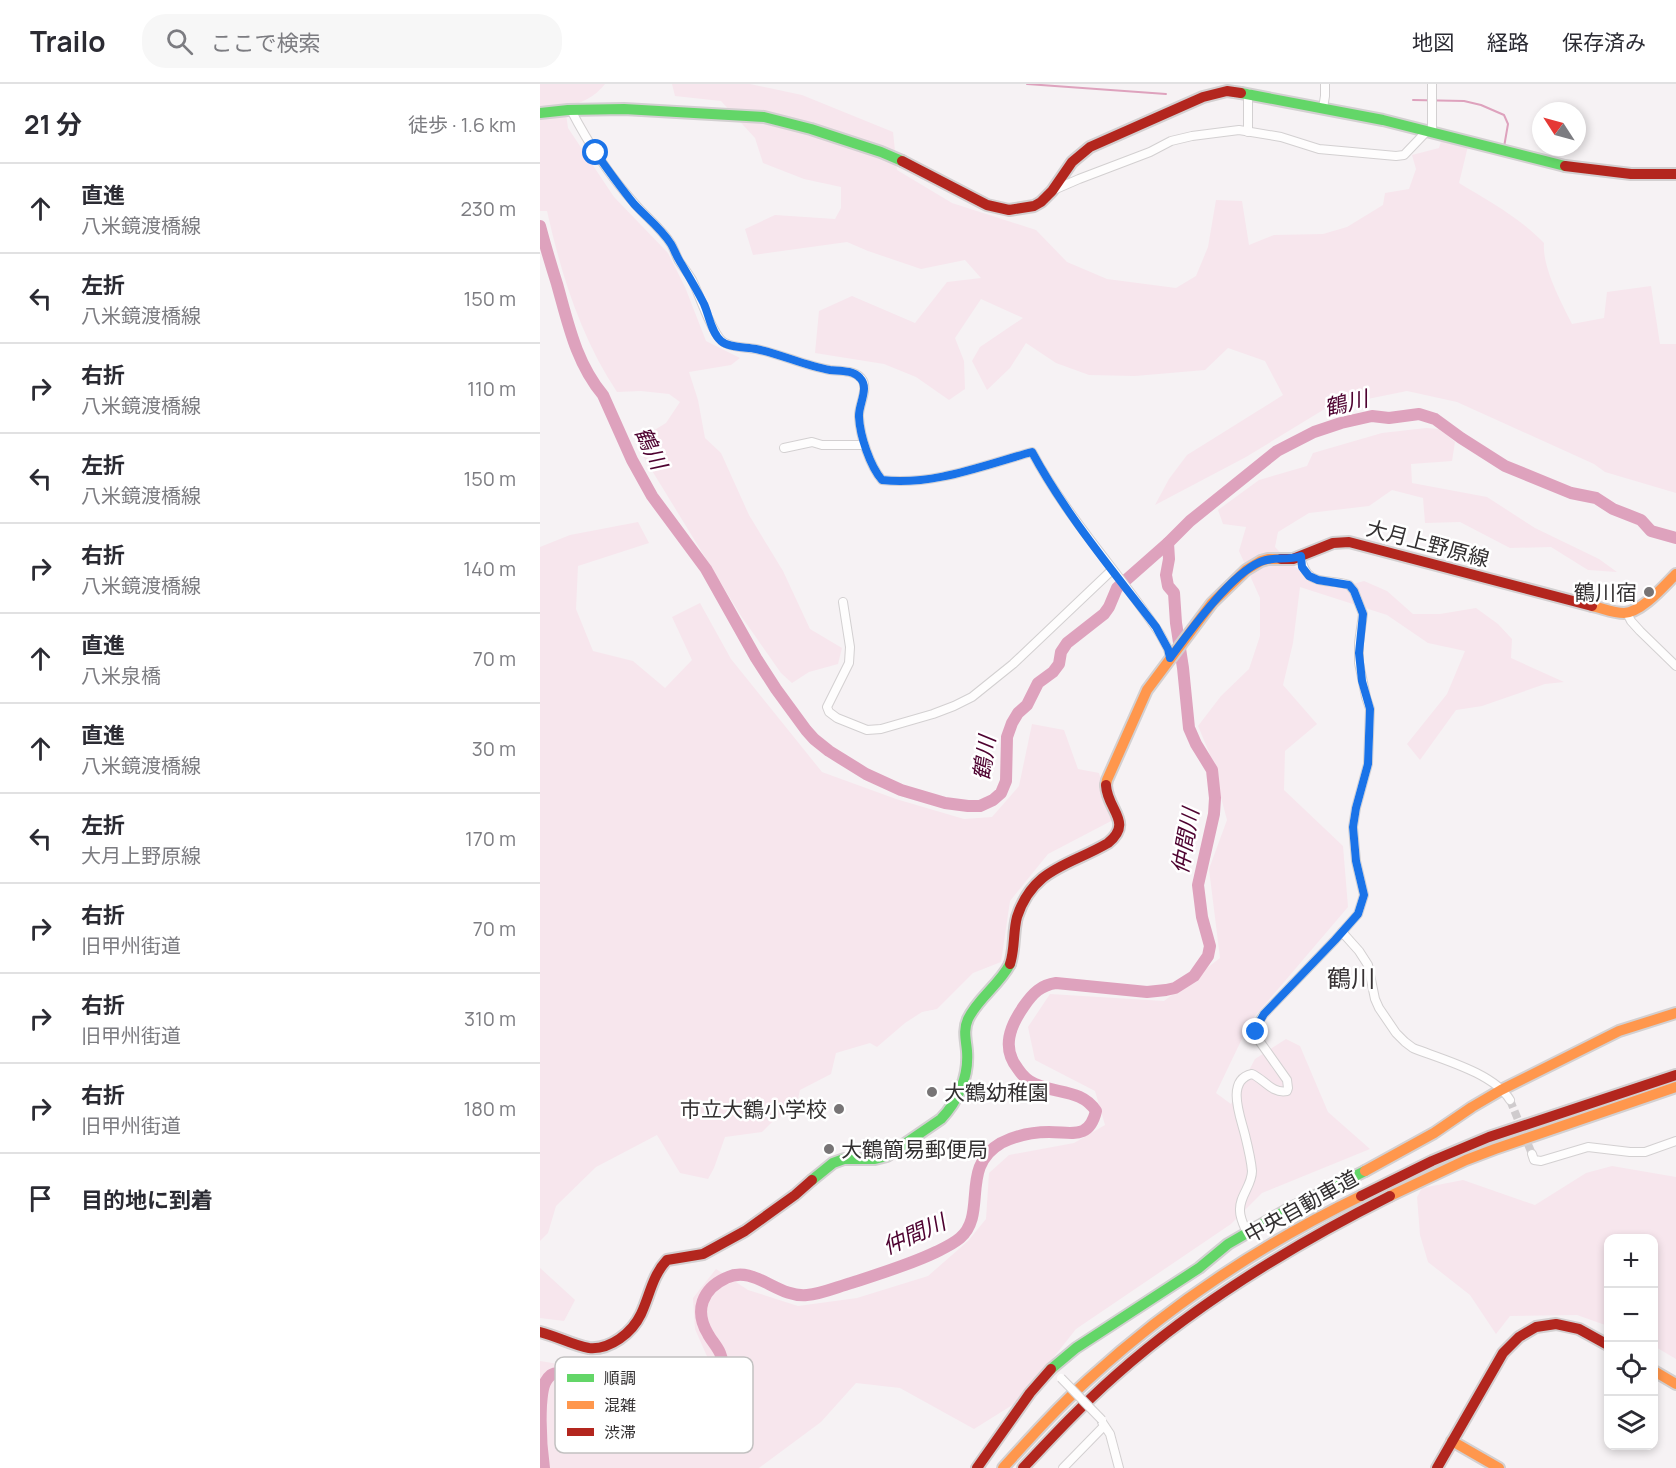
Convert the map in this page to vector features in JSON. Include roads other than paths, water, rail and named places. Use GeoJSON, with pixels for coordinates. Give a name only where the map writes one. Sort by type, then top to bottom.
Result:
{"type":"FeatureCollection","features":[{"type":"Feature","properties":{"kind":"main road"},"geometry":{"type":"LineString","coordinates":[[540,113],[624,108],[764,117],[881,152],[987,205],[1009,210],[1034,206],[1041,202],[1072,162],[1090,147],[1203,97],[1240,89],[1383,120],[1561,166],[1631,174],[1676,174]]}},
{"type":"Feature","properties":{"kind":"main road","name":"大月上野原線"},"geometry":{"type":"LineString","coordinates":[[540,1332],[586,1347],[600,1348],[614,1342],[640,1316],[654,1277],[667,1260],[703,1254],[745,1231],[795,1195],[833,1163],[844,1159],[875,1159],[887,1156],[949,1112],[962,1090],[967,1072],[964,1034],[966,1025],[976,1007],[1004,974],[1010,963],[1017,915],[1043,876],[1104,845],[1118,835],[1120,824],[1107,796],[1107,780],[1147,690],[1212,603],[1255,564],[1268,559],[1286,560],[1333,543],[1349,542],[1572,602],[1627,613]]}},
{"type":"Feature","properties":{"kind":"main road"},"geometry":{"type":"LineString","coordinates":[[1627,613],[1648,602],[1676,574]]}},
{"type":"Feature","properties":{"kind":"main road"},"geometry":{"type":"LineString","coordinates":[[977,1468],[998,1441],[1020,1406],[1051,1369],[1076,1348],[1199,1268],[1228,1244],[1285,1210],[1377,1165],[1434,1133],[1501,1090],[1619,1031],[1676,1013]]}},
{"type":"Feature","properties":{"kind":"main road","name":"中央自動車道"},"geometry":{"type":"LineString","coordinates":[[1003,1468],[1071,1395],[1127,1345],[1201,1288],[1276,1240],[1424,1164],[1502,1132],[1676,1075]]}},
{"type":"Feature","properties":{"kind":"main road","name":"中央自動車道"},"geometry":{"type":"LineString","coordinates":[[1023,1468],[1081,1407],[1170,1331],[1230,1288],[1323,1231],[1372,1204],[1468,1159],[1537,1133],[1676,1087]]}},
{"type":"Feature","properties":{"kind":"main road"},"geometry":{"type":"LineString","coordinates":[[1437,1468],[1503,1353],[1512,1341],[1524,1332],[1545,1324],[1558,1324],[1579,1329],[1604,1343]]}},
{"type":"Feature","properties":{"kind":"main road"},"geometry":{"type":"LineString","coordinates":[[1658,1374],[1676,1384]]}},
{"type":"Feature","properties":{"kind":"main road"},"geometry":{"type":"LineString","coordinates":[[1452,1441],[1499,1468]]}},
{"type":"Feature","properties":{"kind":"street"},"geometry":{"type":"LineString","coordinates":[[1323,108],[1325,84]]}},
{"type":"Feature","properties":{"kind":"street"},"geometry":{"type":"LineString","coordinates":[[1052,190],[1150,152],[1171,141],[1239,130],[1281,138],[1319,149],[1404,155],[1430,132],[1432,84]]}},
{"type":"Feature","properties":{"kind":"street"},"geometry":{"type":"LineString","coordinates":[[1240,89],[1248,132]]}},
{"type":"Feature","properties":{"kind":"street"},"geometry":{"type":"LineString","coordinates":[[571,110],[583,133],[609,170],[634,203],[671,244],[692,280],[713,330],[720,340],[726,344],[756,349],[814,366],[846,371],[861,378],[864,391],[859,416],[864,445],[882,480],[933,478],[965,472],[1032,452],[1046,478],[1156,627],[1172,656]]}},
{"type":"Feature","properties":{"kind":"street"},"geometry":{"type":"LineString","coordinates":[[784,448],[812,442],[822,445],[864,445]]}},
{"type":"Feature","properties":{"kind":"street"},"geometry":{"type":"LineString","coordinates":[[1247,1233],[1239,1208],[1251,1180],[1252,1171],[1239,1112],[1238,1085],[1243,1077],[1252,1074],[1274,1090],[1287,1091],[1288,1088],[1287,1080],[1258,1039],[1257,1026],[1264,1014],[1358,914],[1364,895],[1356,861],[1353,827],[1368,764],[1370,709],[1362,681],[1359,653],[1363,614],[1354,591],[1349,585],[1318,580],[1309,576],[1302,567],[1301,556]]}},
{"type":"Feature","properties":{"kind":"street"},"geometry":{"type":"LineString","coordinates":[[843,602],[850,647],[849,663],[827,706],[829,712],[837,718],[867,730],[881,729],[933,714],[972,697],[1013,664],[1112,570]]}},
{"type":"Feature","properties":{"kind":"street"},"geometry":{"type":"LineString","coordinates":[[1627,613],[1640,631],[1676,666]]}},
{"type":"Feature","properties":{"kind":"street"},"geometry":{"type":"LineString","coordinates":[[1342,932],[1365,960],[1377,1004],[1405,1042],[1413,1048],[1474,1072],[1501,1090],[1510,1100]]}},
{"type":"Feature","properties":{"kind":"street"},"geometry":{"type":"LineString","coordinates":[[1532,1154],[1534,1160],[1541,1161],[1588,1147],[1645,1152],[1676,1141]]}},
{"type":"Feature","properties":{"kind":"street"},"geometry":{"type":"LineString","coordinates":[[1051,1369],[1103,1423],[1110,1434],[1119,1468]]}},
{"type":"Feature","properties":{"kind":"street"},"geometry":{"type":"LineString","coordinates":[[1063,1468],[1103,1423]]}},
{"type":"Feature","properties":{"kind":"waterway"},"geometry":{"type":"LineString","coordinates":[[1027,84],[1166,94]]}},
{"type":"Feature","properties":{"kind":"waterway"},"geometry":{"type":"LineString","coordinates":[[1413,100],[1464,101],[1481,105],[1504,115],[1508,124],[1504,147]]}},
{"type":"Feature","properties":{"kind":"waterway","name":"鶴川"},"geometry":{"type":"LineString","coordinates":[[540,226],[569,328],[586,370],[603,395],[632,460],[652,496],[706,569],[776,689],[806,730],[829,751],[866,774],[901,790],[945,803],[980,806],[1001,793],[1006,781],[1007,737],[1012,723],[1027,705],[1038,683],[1053,672],[1059,664],[1061,652],[1067,643],[1104,614],[1117,588],[1190,521],[1277,451],[1314,432],[1372,416],[1389,418],[1419,414],[1435,419],[1505,466],[1571,493],[1596,498],[1613,509],[1641,520],[1651,531],[1676,538]]}},
{"type":"Feature","properties":{"kind":"waterway","name":"仲間川"},"geometry":{"type":"LineString","coordinates":[[721,1357],[704,1325],[701,1309],[706,1294],[718,1283],[736,1275],[746,1275],[786,1292],[807,1295],[883,1273],[926,1257],[960,1238],[968,1228],[972,1216],[977,1177],[988,1153],[1001,1143],[1018,1136],[1043,1132],[1072,1133],[1089,1127],[1096,1111],[1090,1104],[1076,1095],[1043,1087],[1025,1078],[1010,1053],[1011,1029],[1027,1001],[1038,990],[1056,983],[1147,992],[1166,990],[1175,988],[1194,976],[1208,956],[1210,946],[1202,917],[1198,885],[1214,814],[1215,798],[1212,770],[1189,728],[1174,593],[1168,586],[1166,575],[1169,559],[1168,543]]}},
{"type":"Feature","properties":{"kind":"waterway","name":"仲間川"},"geometry":{"type":"LineString","coordinates":[[544,1468],[541,1436],[542,1393],[548,1378],[555,1374]]}},
{"type":"Feature","properties":{"kind":"tunnel"},"geometry":{"type":"LineString","coordinates":[[1510,1100],[1532,1154]]}},
{"type":"Feature","properties":{"kind":"place","name":"鶴川宿"},"geometry":{"type":"Point","coordinates":[1649,592]}},
{"type":"Feature","properties":{"kind":"place","name":"大鶴幼稚園"},"geometry":{"type":"Point","coordinates":[932,1092]}},
{"type":"Feature","properties":{"kind":"place","name":"市立大鶴小学校"},"geometry":{"type":"Point","coordinates":[839,1109]}},
{"type":"Feature","properties":{"kind":"place","name":"大鶴簡易郵便局"},"geometry":{"type":"Point","coordinates":[829,1149]}},
{"type":"Feature","properties":{"kind":"district","name":"鶴川"},"geometry":{"type":"Point","coordinates":[1351,977]}}]}
